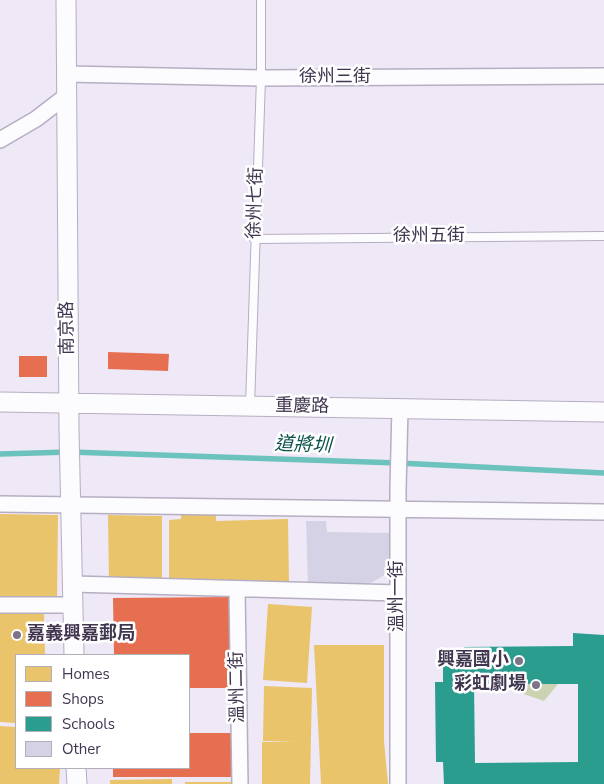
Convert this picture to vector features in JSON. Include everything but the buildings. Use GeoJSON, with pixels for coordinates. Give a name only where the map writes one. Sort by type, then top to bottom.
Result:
{"type":"FeatureCollection","features":[{"type":"Feature","properties":{"kind":"street","name":"南京路"},"geometry":{"type":"LineString","coordinates":[[66,0],[69,430],[72,497],[74,654]]}},
{"type":"Feature","properties":{"kind":"street","name":"徐州三街"},"geometry":{"type":"LineString","coordinates":[[66,74],[261,78],[604,76]]}},
{"type":"Feature","properties":{"kind":"street"},"geometry":{"type":"LineString","coordinates":[[0,140],[36,119],[66,96]]}},
{"type":"Feature","properties":{"kind":"street","name":"重慶路"},"geometry":{"type":"LineString","coordinates":[[0,402],[604,412]]}},
{"type":"Feature","properties":{"kind":"street","name":"溫州一街"},"geometry":{"type":"LineString","coordinates":[[398,784],[398,489],[400,408]]}},
{"type":"Feature","properties":{"kind":"street"},"geometry":{"type":"LineString","coordinates":[[0,504],[72,497],[398,510],[604,512]]}},
{"type":"Feature","properties":{"kind":"street"},"geometry":{"type":"LineString","coordinates":[[73,584],[398,593]]}},
{"type":"Feature","properties":{"kind":"street","name":"溫州二街"},"geometry":{"type":"LineString","coordinates":[[237,589],[240,784]]}},
{"type":"Feature","properties":{"kind":"street"},"geometry":{"type":"LineString","coordinates":[[0,605],[74,605]]}},
{"type":"Feature","properties":{"kind":"street"},"geometry":{"type":"LineString","coordinates":[[76,769],[77,784]]}},
{"type":"Feature","properties":{"kind":"lane","name":"徐州七街"},"geometry":{"type":"LineString","coordinates":[[250,406],[254,239],[261,78],[261,0]]}},
{"type":"Feature","properties":{"kind":"lane","name":"徐州五街"},"geometry":{"type":"LineString","coordinates":[[254,239],[604,236]]}},
{"type":"Feature","properties":{"kind":"green space","name":"彩虹劇場"},"geometry":{"type":"Polygon","coordinates":[[[511,675],[563,678],[544,701],[515,691],[511,675]]]}},
{"type":"Feature","properties":{"kind":"waterway","name":"道將圳"},"geometry":{"type":"LineString","coordinates":[[0,454],[70,452],[398,463],[604,473]]}},
{"type":"Feature","properties":{"kind":"place","name":"嘉義興嘉郵局"},"geometry":{"type":"Point","coordinates":[17,635]}},
{"type":"Feature","properties":{"kind":"place","name":"興嘉國小"},"geometry":{"type":"Point","coordinates":[519,661]}},
{"type":"Feature","properties":{"kind":"place","name":"彩虹劇場"},"geometry":{"type":"Point","coordinates":[536,685]}}]}
